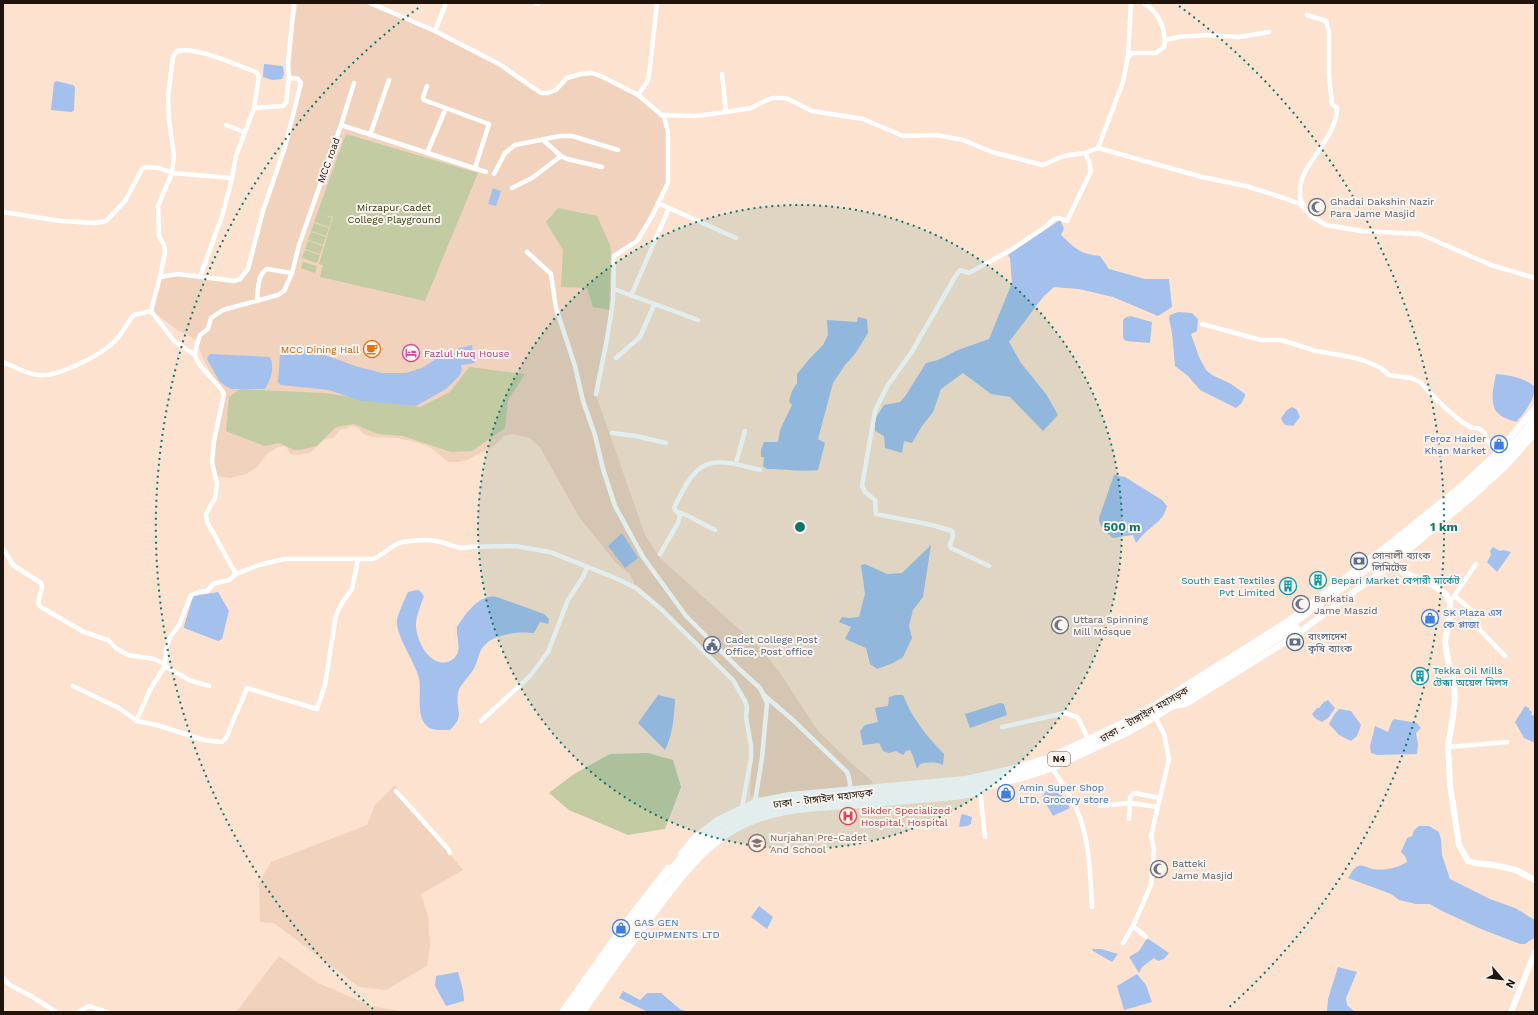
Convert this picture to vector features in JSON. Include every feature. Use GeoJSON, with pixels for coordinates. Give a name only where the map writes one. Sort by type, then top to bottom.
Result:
{"type":"FeatureCollection","features":[{"type":"Feature","properties":{"kind":"highway","name":"ঢাকা - টাঙ্গাইল মহাসড়ক"},"geometry":{"type":"LineString","coordinates":[[569,1012],[663,880],[701,838],[730,819],[759,807],[789,800],[851,792],[956,785],[1001,778],[1056,760],[1089,742],[1128,726],[1274,636],[1333,596],[1468,488],[1500,457],[1535,418]]}},
{"type":"Feature","properties":{"kind":"highway","name":"ঢাকা - টাঙ্গাইল মহাসড়ক"},"geometry":{"type":"LineString","coordinates":[[577,1012],[651,907],[683,866],[708,841],[733,825],[756,814],[769,810],[802,804],[980,791],[1052,768],[1130,731],[1155,716],[1171,700],[1276,641],[1335,600],[1471,492],[1500,465],[1535,427]]}},
{"type":"Feature","properties":{"kind":"main road"},"geometry":{"type":"LineString","coordinates":[[1171,700],[1291,619],[1383,549],[1460,487],[1497,453],[1535,408]]}},
{"type":"Feature","properties":{"kind":"main road"},"geometry":{"type":"LineString","coordinates":[[1171,700],[1186,704],[1289,640],[1389,566],[1477,493],[1508,464],[1535,433]]}},
{"type":"Feature","properties":{"kind":"main road"},"geometry":{"type":"LineString","coordinates":[[1389,566],[1433,585],[1446,594],[1450,602],[1450,615],[1445,642],[1448,661],[1453,676],[1455,697],[1448,747],[1450,784],[1459,845],[1464,856],[1468,861],[1516,870],[1535,880]]}},
{"type":"Feature","properties":{"kind":"main road"},"geometry":{"type":"LineString","coordinates":[[583,1012],[601,985],[675,885],[702,855],[717,841],[729,834],[754,821],[784,812],[955,797],[980,791]]}},
{"type":"Feature","properties":{"kind":"main road"},"geometry":{"type":"LineString","coordinates":[[562,1012],[665,871],[696,837],[717,820],[755,802],[789,795],[851,792]]}},
{"type":"Feature","properties":{"kind":"main road"},"geometry":{"type":"LineString","coordinates":[[1511,1012],[1535,952]]}},
{"type":"Feature","properties":{"kind":"street"},"geometry":{"type":"LineString","coordinates":[[254,108],[285,105],[289,78],[288,63],[294,3]]}},
{"type":"Feature","properties":{"kind":"street"},"geometry":{"type":"LineString","coordinates":[[370,3],[435,31],[498,64],[541,93],[548,93],[556,90],[567,78],[592,73],[638,95],[663,116],[668,132],[668,183],[638,241],[614,256],[614,289],[607,339],[596,394]]}},
{"type":"Feature","properties":{"kind":"street"},"geometry":{"type":"LineString","coordinates":[[435,31],[446,3]]}},
{"type":"Feature","properties":{"kind":"street"},"geometry":{"type":"LineString","coordinates":[[638,95],[647,82],[649,75],[657,3]]}},
{"type":"Feature","properties":{"kind":"street"},"geometry":{"type":"LineString","coordinates":[[1098,148],[1123,82],[1128,56],[1131,3]]}},
{"type":"Feature","properties":{"kind":"street"},"geometry":{"type":"LineString","coordinates":[[1128,56],[1133,53],[1156,53],[1164,47],[1166,40],[1161,22],[1156,13],[1144,3]]}},
{"type":"Feature","properties":{"kind":"street"},"geometry":{"type":"LineString","coordinates":[[1304,208],[1300,195],[1300,185],[1308,167],[1332,132],[1337,115],[1337,108],[1332,104],[1328,74],[1330,32],[1326,22],[1308,15]]}},
{"type":"Feature","properties":{"kind":"street"},"geometry":{"type":"LineString","coordinates":[[1166,40],[1178,37],[1206,35],[1239,37],[1269,32]]}},
{"type":"Feature","properties":{"kind":"street"},"geometry":{"type":"LineString","coordinates":[[151,311],[165,252],[164,245],[159,236],[158,206],[172,173],[174,156],[169,120],[168,96],[173,56],[177,51],[183,50],[210,55],[256,72],[259,76],[254,108],[236,156],[223,213],[200,277]]}},
{"type":"Feature","properties":{"kind":"street"},"geometry":{"type":"LineString","coordinates":[[722,74],[726,112]]}},
{"type":"Feature","properties":{"kind":"street"},"geometry":{"type":"LineString","coordinates":[[160,277],[178,274],[234,280],[240,279],[248,268],[265,205],[285,147],[301,83],[298,79],[289,78]]}},
{"type":"Feature","properties":{"kind":"street"},"geometry":{"type":"LineString","coordinates":[[370,135],[389,80]]}},
{"type":"Feature","properties":{"kind":"street"},"geometry":{"type":"LineString","coordinates":[[341,125],[354,83]]}},
{"type":"Feature","properties":{"kind":"street"},"geometry":{"type":"LineString","coordinates":[[427,86],[423,98],[489,124],[475,168]]}},
{"type":"Feature","properties":{"kind":"street"},"geometry":{"type":"LineString","coordinates":[[663,116],[696,116],[726,112],[752,108],[773,98],[786,98],[812,111],[863,118],[903,136],[936,134],[963,140],[992,152],[1043,165],[1063,156],[1085,153],[1098,148],[1202,177],[1246,186],[1295,202],[1304,208],[1311,216],[1326,225],[1362,231],[1420,234],[1491,265],[1535,278]]}},
{"type":"Feature","properties":{"kind":"street"},"geometry":{"type":"LineString","coordinates":[[427,153],[446,108]]}},
{"type":"Feature","properties":{"kind":"street"},"geometry":{"type":"LineString","coordinates":[[226,124],[244,132]]}},
{"type":"Feature","properties":{"kind":"street","name":"MCC road"},"geometry":{"type":"LineString","coordinates":[[195,355],[200,335],[208,329],[212,317],[223,310],[281,293],[286,287],[292,273],[298,245],[341,125],[486,172]]}},
{"type":"Feature","properties":{"kind":"street"},"geometry":{"type":"LineString","coordinates":[[494,174],[505,153],[515,145],[560,136],[572,136],[618,150]]}},
{"type":"Feature","properties":{"kind":"street"},"geometry":{"type":"LineString","coordinates":[[542,140],[561,156],[567,159],[602,167]]}},
{"type":"Feature","properties":{"kind":"street"},"geometry":{"type":"LineString","coordinates":[[989,566],[951,548],[950,545],[953,536],[952,531],[932,525],[876,514],[875,500],[862,489],[875,410],[888,385],[911,352],[960,270],[969,274],[994,261],[1045,227],[1055,218],[1067,221],[1091,171],[1085,153]]}},
{"type":"Feature","properties":{"kind":"street"},"geometry":{"type":"LineString","coordinates":[[512,188],[532,178],[561,156]]}},
{"type":"Feature","properties":{"kind":"street"},"geometry":{"type":"LineString","coordinates":[[3,212],[61,221],[95,223],[106,221],[125,201],[145,167],[159,168],[172,173],[232,178]]}},
{"type":"Feature","properties":{"kind":"street"},"geometry":{"type":"LineString","coordinates":[[658,202],[736,238]]}},
{"type":"Feature","properties":{"kind":"street"},"geometry":{"type":"LineString","coordinates":[[631,296],[669,208]]}},
{"type":"Feature","properties":{"kind":"street"},"geometry":{"type":"LineString","coordinates":[[527,252],[550,274],[556,308],[575,366],[583,401],[595,435],[603,469],[615,506],[643,557],[686,616],[739,670],[760,688],[767,703],[755,802]]}},
{"type":"Feature","properties":{"kind":"street"},"geometry":{"type":"LineString","coordinates":[[257,301],[260,275],[263,271],[267,269],[292,273]]}},
{"type":"Feature","properties":{"kind":"street"},"geometry":{"type":"LineString","coordinates":[[614,289],[698,320]]}},
{"type":"Feature","properties":{"kind":"street"},"geometry":{"type":"LineString","coordinates":[[616,358],[640,337],[654,304]]}},
{"type":"Feature","properties":{"kind":"street"},"geometry":{"type":"LineString","coordinates":[[151,311],[174,341],[195,355],[199,364],[212,377],[224,394],[214,441],[212,462],[217,484],[215,498],[206,514],[207,522],[236,574]]}},
{"type":"Feature","properties":{"kind":"street"},"geometry":{"type":"LineString","coordinates":[[3,362],[38,375],[49,374],[68,368],[93,357],[114,343],[134,315],[151,311]]}},
{"type":"Feature","properties":{"kind":"street"},"geometry":{"type":"LineString","coordinates":[[1202,324],[1260,340],[1281,340],[1316,351],[1351,357],[1376,366],[1389,375],[1411,378],[1420,382],[1462,422],[1472,428],[1478,428],[1484,432],[1487,440],[1497,453]]}},
{"type":"Feature","properties":{"kind":"street"},"geometry":{"type":"LineString","coordinates":[[736,463],[746,431]]}},
{"type":"Feature","properties":{"kind":"street"},"geometry":{"type":"LineString","coordinates":[[612,433],[636,436],[666,443]]}},
{"type":"Feature","properties":{"kind":"street"},"geometry":{"type":"LineString","coordinates":[[660,554],[678,522],[680,515],[674,508],[683,488],[702,466],[710,462],[719,461],[736,463],[760,470]]}},
{"type":"Feature","properties":{"kind":"street"},"geometry":{"type":"LineString","coordinates":[[678,512],[716,530]]}},
{"type":"Feature","properties":{"kind":"street"},"geometry":{"type":"LineString","coordinates":[[136,721],[151,688],[165,665],[166,648],[179,625],[191,595],[207,591],[213,584],[221,583],[236,574],[259,565],[284,559],[373,559],[401,542],[422,540],[441,542],[460,549],[468,547],[516,546],[550,552],[636,588],[661,609],[726,672],[738,688],[747,707],[746,717],[751,746],[751,758],[742,807]]}},
{"type":"Feature","properties":{"kind":"street"},"geometry":{"type":"LineString","coordinates":[[3,549],[8,554],[10,562],[13,565],[41,583],[42,587],[38,603],[41,607],[84,632],[108,640],[116,648],[128,655],[154,659],[189,680],[209,686]]}},
{"type":"Feature","properties":{"kind":"street"},"geometry":{"type":"LineString","coordinates":[[73,686],[119,708],[136,721],[157,725],[204,740],[222,742],[226,738],[247,688],[317,709],[325,685],[336,615],[352,589],[358,559]]}},
{"type":"Feature","properties":{"kind":"street"},"geometry":{"type":"LineString","coordinates":[[1450,602],[1476,564]]}},
{"type":"Feature","properties":{"kind":"street"},"geometry":{"type":"LineString","coordinates":[[481,721],[530,676],[548,652],[568,600],[583,577],[587,567]]}},
{"type":"Feature","properties":{"kind":"street"},"geometry":{"type":"LineString","coordinates":[[1455,596],[1471,610],[1480,630],[1505,656]]}},
{"type":"Feature","properties":{"kind":"street"},"geometry":{"type":"LineString","coordinates":[[763,694],[847,772],[851,792]]}},
{"type":"Feature","properties":{"kind":"street"},"geometry":{"type":"LineString","coordinates":[[1002,727],[1065,713],[1077,717],[1084,727],[1089,742]]}},
{"type":"Feature","properties":{"kind":"street"},"geometry":{"type":"LineString","coordinates":[[1123,943],[1133,926],[1151,885],[1154,850],[1151,836],[1169,758],[1164,734],[1155,716]]}},
{"type":"Feature","properties":{"kind":"street"},"geometry":{"type":"LineString","coordinates":[[1448,747],[1507,742]]}},
{"type":"Feature","properties":{"kind":"street"},"geometry":{"type":"LineString","coordinates":[[1052,768],[1077,810],[1083,829],[1088,853],[1092,907]]}},
{"type":"Feature","properties":{"kind":"street"},"geometry":{"type":"LineString","coordinates":[[396,791],[450,853]]}},
{"type":"Feature","properties":{"kind":"street"},"geometry":{"type":"LineString","coordinates":[[980,791],[986,837]]}},
{"type":"Feature","properties":{"kind":"street"},"geometry":{"type":"LineString","coordinates":[[1129,819],[1130,797],[1134,793],[1160,798]]}},
{"type":"Feature","properties":{"kind":"street"},"geometry":{"type":"LineString","coordinates":[[1100,806],[1130,803],[1158,807]]}},
{"type":"Feature","properties":{"kind":"street"},"geometry":{"type":"LineString","coordinates":[[1133,926],[1146,937]]}},
{"type":"Feature","properties":{"kind":"street"},"geometry":{"type":"LineString","coordinates":[[3,978],[10,985],[56,1012]]}},
{"type":"Feature","properties":{"kind":"street"},"geometry":{"type":"LineString","coordinates":[[78,1012],[89,1006],[107,1012]]}},
{"type":"Feature","properties":{"kind":"shaded area"},"geometry":{"type":"Polygon","coordinates":[[[298,3],[364,3],[426,29],[498,66],[532,90],[541,93],[548,94],[567,78],[592,74],[636,95],[664,117],[668,132],[667,183],[637,240],[613,256],[613,300],[595,395],[645,535],[660,558],[761,649],[780,673],[818,731],[872,781],[873,785],[793,792],[761,797],[756,795],[751,796],[750,798],[752,755],[748,717],[739,687],[636,587],[630,574],[617,564],[579,517],[540,447],[530,438],[513,434],[504,436],[494,446],[467,460],[448,462],[431,448],[418,443],[398,438],[372,437],[365,435],[358,428],[351,426],[346,429],[341,429],[333,438],[323,440],[310,453],[298,455],[290,454],[284,446],[278,447],[267,454],[257,467],[246,474],[230,478],[217,476],[214,462],[215,441],[225,396],[205,363],[198,341],[176,329],[152,311],[161,277],[177,276],[223,280],[244,277],[302,82],[299,76],[290,75],[294,22],[298,3]]]}},
{"type":"Feature","properties":{"kind":"shaded area"},"geometry":{"type":"Polygon","coordinates":[[[395,785],[463,870],[421,894],[428,916],[430,945],[427,966],[386,990],[359,987],[274,923],[260,922],[259,883],[271,862],[367,825],[375,805],[395,785]]]}},
{"type":"Feature","properties":{"kind":"shaded area"},"geometry":{"type":"Polygon","coordinates":[[[279,956],[318,983],[372,1006],[404,1012],[236,1012],[279,956]]]}},
{"type":"Feature","properties":{"kind":"green space","name":"Mirzapur Cadet College Playground"},"geometry":{"type":"Polygon","coordinates":[[[346,134],[478,173],[425,301],[320,277],[323,265],[319,264],[333,217],[323,215],[332,218],[329,227],[314,222],[346,134]]]}},
{"type":"Feature","properties":{"kind":"green space"},"geometry":{"type":"Polygon","coordinates":[[[558,208],[597,216],[610,245],[609,310],[593,307],[587,288],[561,287],[563,250],[546,222],[558,208]]]}},
{"type":"Feature","properties":{"kind":"green space"},"geometry":{"type":"Polygon","coordinates":[[[314,223],[329,228],[326,236],[311,231],[314,223]]]}},
{"type":"Feature","properties":{"kind":"green space"},"geometry":{"type":"Polygon","coordinates":[[[311,232],[326,237],[323,245],[308,240],[311,232]]]}},
{"type":"Feature","properties":{"kind":"green space"},"geometry":{"type":"Polygon","coordinates":[[[308,241],[323,246],[320,254],[305,249],[308,241]]]}},
{"type":"Feature","properties":{"kind":"green space"},"geometry":{"type":"Polygon","coordinates":[[[305,250],[320,255],[317,263],[302,258],[305,250]]]}},
{"type":"Feature","properties":{"kind":"green space"},"geometry":{"type":"Polygon","coordinates":[[[303,262],[317,266],[315,273],[301,268],[303,262]]]}},
{"type":"Feature","properties":{"kind":"green space"},"geometry":{"type":"Polygon","coordinates":[[[469,367],[525,374],[508,400],[505,428],[472,451],[451,452],[403,436],[378,434],[354,424],[336,427],[317,446],[300,450],[294,450],[279,443],[264,446],[226,431],[229,397],[240,389],[324,393],[420,407],[450,392],[469,367]]]}},
{"type":"Feature","properties":{"kind":"green space"},"geometry":{"type":"Polygon","coordinates":[[[648,753],[673,760],[681,787],[665,829],[628,835],[569,810],[549,793],[574,774],[610,754],[648,753]]]}},
{"type":"Feature","properties":{"kind":"water"},"geometry":{"type":"Polygon","coordinates":[[[264,64],[283,66],[284,74],[282,79],[272,80],[263,77],[264,64]]]}},
{"type":"Feature","properties":{"kind":"water"},"geometry":{"type":"Polygon","coordinates":[[[56,81],[73,85],[75,87],[74,110],[72,112],[51,110],[54,83],[56,81]]]}},
{"type":"Feature","properties":{"kind":"water"},"geometry":{"type":"Polygon","coordinates":[[[493,188],[501,191],[496,206],[488,204],[493,188]]]}},
{"type":"Feature","properties":{"kind":"water"},"geometry":{"type":"Polygon","coordinates":[[[1060,220],[1064,228],[1061,235],[1079,250],[1088,254],[1100,256],[1109,269],[1145,279],[1169,279],[1172,307],[1158,316],[1113,297],[1079,289],[1054,287],[1043,297],[1009,342],[1021,363],[1046,394],[1058,415],[1043,431],[1010,397],[991,394],[963,373],[941,389],[933,412],[922,426],[912,443],[904,441],[902,453],[885,448],[884,436],[875,431],[875,419],[884,405],[900,402],[926,363],[938,360],[958,350],[989,339],[1012,283],[1010,258],[1008,255],[1060,220]]]}},
{"type":"Feature","properties":{"kind":"water"},"geometry":{"type":"Polygon","coordinates":[[[1178,312],[1192,313],[1198,319],[1197,331],[1191,334],[1199,357],[1206,370],[1245,394],[1241,404],[1236,408],[1200,390],[1188,376],[1175,366],[1172,333],[1169,319],[1170,315],[1178,312]]]}},
{"type":"Feature","properties":{"kind":"water"},"geometry":{"type":"Polygon","coordinates":[[[1130,316],[1152,322],[1150,343],[1126,341],[1123,338],[1123,320],[1130,316]]]}},
{"type":"Feature","properties":{"kind":"water"},"geometry":{"type":"Polygon","coordinates":[[[858,317],[867,319],[868,333],[855,354],[845,365],[833,383],[818,439],[825,443],[818,470],[799,471],[767,469],[763,466],[764,457],[761,457],[761,450],[764,442],[778,442],[780,430],[792,405],[789,401],[792,391],[797,383],[797,374],[823,345],[828,335],[827,320],[857,322],[858,317]]]}},
{"type":"Feature","properties":{"kind":"water"},"geometry":{"type":"Polygon","coordinates":[[[472,345],[475,363],[461,365],[462,369],[460,375],[446,389],[416,406],[361,401],[329,390],[281,385],[278,382],[280,355],[282,351],[289,347],[311,350],[355,366],[382,373],[406,373],[422,368],[447,352],[451,354],[457,353],[456,349],[472,345]]]}},
{"type":"Feature","properties":{"kind":"water"},"geometry":{"type":"Polygon","coordinates":[[[210,354],[269,357],[272,363],[272,371],[265,389],[231,389],[226,386],[220,382],[208,361],[207,358],[210,354]]]}},
{"type":"Feature","properties":{"kind":"water"},"geometry":{"type":"Polygon","coordinates":[[[1496,374],[1522,379],[1535,387],[1535,391],[1528,406],[1516,422],[1505,418],[1496,410],[1494,406],[1493,389],[1496,374]]]}},
{"type":"Feature","properties":{"kind":"water"},"geometry":{"type":"Polygon","coordinates":[[[1292,407],[1297,410],[1300,417],[1293,426],[1285,425],[1281,418],[1286,411],[1292,407]]]}},
{"type":"Feature","properties":{"kind":"water"},"geometry":{"type":"Polygon","coordinates":[[[1114,475],[1125,477],[1162,500],[1167,506],[1164,515],[1142,535],[1136,543],[1133,535],[1113,538],[1103,529],[1099,521],[1114,475]]]}},
{"type":"Feature","properties":{"kind":"water"},"geometry":{"type":"Polygon","coordinates":[[[622,533],[638,558],[625,568],[608,546],[622,533]]]}},
{"type":"Feature","properties":{"kind":"water"},"geometry":{"type":"Polygon","coordinates":[[[931,545],[923,597],[913,610],[909,626],[912,638],[903,657],[893,663],[877,669],[870,664],[866,648],[845,639],[851,627],[839,622],[842,617],[859,617],[865,594],[861,565],[865,564],[887,574],[902,573],[931,545]]]}},
{"type":"Feature","properties":{"kind":"water"},"geometry":{"type":"Polygon","coordinates":[[[1493,547],[1500,551],[1503,550],[1511,552],[1497,572],[1487,562],[1491,555],[1490,551],[1493,547]]]}},
{"type":"Feature","properties":{"kind":"water"},"geometry":{"type":"Polygon","coordinates":[[[417,590],[424,596],[416,623],[418,637],[426,652],[437,661],[443,663],[453,659],[458,652],[457,627],[464,616],[479,601],[485,598],[497,597],[544,614],[549,619],[548,624],[540,622],[534,633],[512,633],[490,640],[485,645],[481,650],[474,668],[459,690],[457,699],[459,716],[455,725],[450,730],[429,728],[423,721],[420,710],[419,678],[397,627],[398,615],[408,592],[417,590]]]}},
{"type":"Feature","properties":{"kind":"water"},"geometry":{"type":"Polygon","coordinates":[[[218,592],[229,611],[222,639],[218,641],[184,628],[194,596],[218,592]]]}},
{"type":"Feature","properties":{"kind":"water"},"geometry":{"type":"Polygon","coordinates":[[[658,695],[675,699],[674,719],[668,744],[665,750],[638,723],[658,695]]]}},
{"type":"Feature","properties":{"kind":"water"},"geometry":{"type":"Polygon","coordinates":[[[903,695],[920,727],[944,754],[943,765],[923,763],[920,764],[917,769],[910,750],[906,751],[903,755],[896,751],[889,753],[883,751],[879,743],[863,745],[860,731],[865,725],[878,722],[875,708],[888,706],[889,697],[903,695]]]}},
{"type":"Feature","properties":{"kind":"water"},"geometry":{"type":"Polygon","coordinates":[[[1328,700],[1335,708],[1329,717],[1322,722],[1315,718],[1312,714],[1317,708],[1328,700]]]}},
{"type":"Feature","properties":{"kind":"water"},"geometry":{"type":"Polygon","coordinates":[[[1000,703],[1004,704],[1007,715],[970,728],[965,714],[1000,703]]]}},
{"type":"Feature","properties":{"kind":"water"},"geometry":{"type":"Polygon","coordinates":[[[1525,706],[1532,712],[1531,715],[1535,716],[1535,743],[1524,738],[1515,722],[1525,706]]]}},
{"type":"Feature","properties":{"kind":"water"},"geometry":{"type":"Polygon","coordinates":[[[1339,709],[1351,711],[1361,725],[1357,736],[1351,741],[1339,735],[1329,724],[1339,709]]]}},
{"type":"Feature","properties":{"kind":"water"},"geometry":{"type":"Polygon","coordinates":[[[1394,719],[1417,723],[1421,728],[1416,733],[1418,744],[1417,754],[1377,755],[1371,753],[1370,746],[1375,726],[1388,732],[1394,719]]]}},
{"type":"Feature","properties":{"kind":"water"},"geometry":{"type":"Polygon","coordinates":[[[1055,786],[1059,793],[1061,792],[1070,808],[1053,816],[1042,797],[1048,788],[1055,786]]]}},
{"type":"Feature","properties":{"kind":"water"},"geometry":{"type":"Polygon","coordinates":[[[963,814],[972,817],[971,824],[959,827],[961,815],[963,814]]]}},
{"type":"Feature","properties":{"kind":"water"},"geometry":{"type":"Polygon","coordinates":[[[1419,826],[1429,826],[1439,832],[1442,855],[1450,879],[1490,899],[1515,908],[1535,920],[1534,938],[1525,944],[1520,944],[1481,929],[1430,904],[1416,904],[1399,900],[1391,894],[1348,878],[1353,870],[1358,866],[1364,866],[1377,870],[1399,866],[1407,862],[1405,856],[1401,852],[1407,838],[1412,836],[1414,830],[1419,826]]]}},
{"type":"Feature","properties":{"kind":"water"},"geometry":{"type":"Polygon","coordinates":[[[759,906],[773,917],[767,929],[751,917],[759,906]]]}},
{"type":"Feature","properties":{"kind":"water"},"geometry":{"type":"Polygon","coordinates":[[[1147,938],[1169,953],[1164,959],[1158,961],[1154,958],[1142,967],[1139,973],[1129,957],[1139,951],[1147,938]]]}},
{"type":"Feature","properties":{"kind":"water"},"geometry":{"type":"Polygon","coordinates":[[[1092,949],[1101,949],[1118,954],[1112,962],[1092,949]]]}},
{"type":"Feature","properties":{"kind":"water"},"geometry":{"type":"Polygon","coordinates":[[[1338,967],[1357,972],[1346,998],[1347,1005],[1355,1012],[1327,1011],[1328,999],[1338,967]]]}},
{"type":"Feature","properties":{"kind":"water"},"geometry":{"type":"Polygon","coordinates":[[[458,972],[463,990],[464,1001],[446,1006],[435,986],[436,976],[458,972]]]}},
{"type":"Feature","properties":{"kind":"water"},"geometry":{"type":"Polygon","coordinates":[[[1137,974],[1146,985],[1152,1002],[1124,1010],[1117,986],[1137,974]]]}},
{"type":"Feature","properties":{"kind":"water"},"geometry":{"type":"Polygon","coordinates":[[[623,991],[640,1000],[647,993],[661,993],[681,1010],[690,1012],[648,1012],[619,998],[623,991]]]}},
{"type":"Feature","properties":{"kind":"tunnel"},"geometry":{"type":"LineString","coordinates":[[1379,555],[1389,566]]}},
{"type":"Feature","properties":{"kind":"place","name":"Ghadai Dakshin Nazir Para Jame Masjid"},"geometry":{"type":"Point","coordinates":[1317,207]}},
{"type":"Feature","properties":{"kind":"place","name":"MCC Dining Hall"},"geometry":{"type":"Point","coordinates":[372,349]}},
{"type":"Feature","properties":{"kind":"place","name":"Fazlul Huq House"},"geometry":{"type":"Point","coordinates":[411,353]}},
{"type":"Feature","properties":{"kind":"place","name":"Feroz Haider Khan Market"},"geometry":{"type":"Point","coordinates":[1499,444]}},
{"type":"Feature","properties":{"kind":"place","name":"সোনালী ব্যাংক লিমিটেড"},"geometry":{"type":"Point","coordinates":[1359,561]}},
{"type":"Feature","properties":{"kind":"place","name":"Bepari Market বেপারী মার্কেট"},"geometry":{"type":"Point","coordinates":[1318,580]}},
{"type":"Feature","properties":{"kind":"place","name":"South East Textiles Pvt Limited"},"geometry":{"type":"Point","coordinates":[1288,586]}},
{"type":"Feature","properties":{"kind":"place","name":"Barkatia Jame Maszid"},"geometry":{"type":"Point","coordinates":[1301,604]}},
{"type":"Feature","properties":{"kind":"place","name":"SK Plaza এস কে প্লাজা"},"geometry":{"type":"Point","coordinates":[1430,618]}},
{"type":"Feature","properties":{"kind":"place","name":"Uttara Spinning Mill Mosque"},"geometry":{"type":"Point","coordinates":[1060,625]}},
{"type":"Feature","properties":{"kind":"place","name":"বাংলাদেশ কৃষি ব্যাংক"},"geometry":{"type":"Point","coordinates":[1295,642]}},
{"type":"Feature","properties":{"kind":"place","name":"Cadet College Post Office, Post office"},"geometry":{"type":"Point","coordinates":[712,645]}},
{"type":"Feature","properties":{"kind":"place","name":"Tekka Oil Mills টেক্কা অয়েল মিলস"},"geometry":{"type":"Point","coordinates":[1420,676]}},
{"type":"Feature","properties":{"kind":"place","name":"Amin Super Shop LTD, Grocery store"},"geometry":{"type":"Point","coordinates":[1006,793]}},
{"type":"Feature","properties":{"kind":"place","name":"Sikder Specialized Hospital, Hospital"},"geometry":{"type":"Point","coordinates":[848,816]}},
{"type":"Feature","properties":{"kind":"place","name":"Nurjahan Pre-Cadet And School"},"geometry":{"type":"Point","coordinates":[757,843]}},
{"type":"Feature","properties":{"kind":"place","name":"Batteki Jame Masjid"},"geometry":{"type":"Point","coordinates":[1159,869]}},
{"type":"Feature","properties":{"kind":"place","name":"GAS GEN EQUIPMENTS LTD"},"geometry":{"type":"Point","coordinates":[621,928]}}]}
